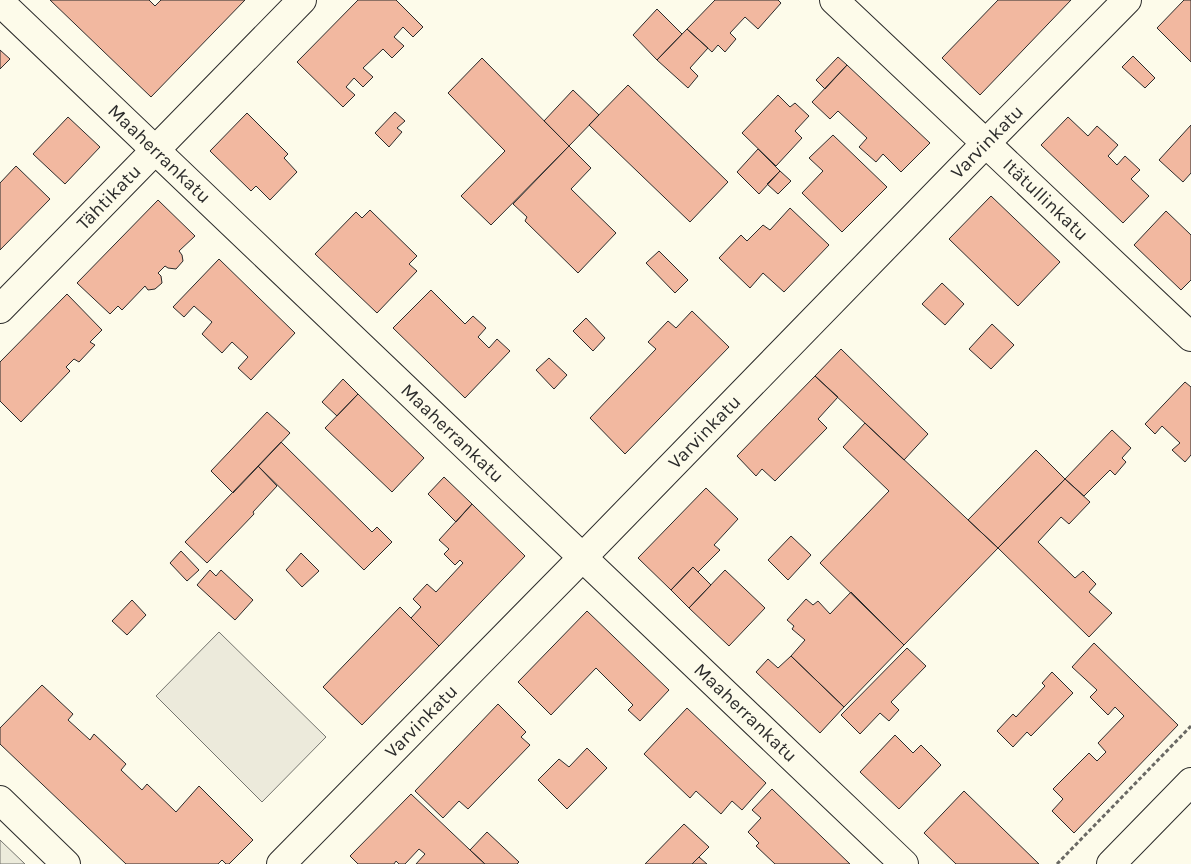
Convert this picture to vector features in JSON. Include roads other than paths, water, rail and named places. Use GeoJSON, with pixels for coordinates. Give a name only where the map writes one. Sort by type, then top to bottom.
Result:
{"type":"FeatureCollection","features":[{"type":"Feature","properties":{"kind":"street","name":"Tähtikatu"},"geometry":{"type":"LineString","coordinates":[[0,309],[302,0]]}},
{"type":"Feature","properties":{"kind":"street","name":"Itätullinkatu"},"geometry":{"type":"LineString","coordinates":[[834,0],[1191,337]]}},
{"type":"Feature","properties":{"kind":"street","name":"Varvinkatu"},"geometry":{"type":"LineString","coordinates":[[281,864],[1127,0]]}},
{"type":"Feature","properties":{"kind":"street","name":"Maaherrankatu"},"geometry":{"type":"LineString","coordinates":[[0,2],[904,864]]}},
{"type":"Feature","properties":{"kind":"street"},"geometry":{"type":"LineString","coordinates":[[1110,864],[1191,782]]}},
{"type":"Feature","properties":{"kind":"street"},"geometry":{"type":"LineString","coordinates":[[0,800],[66,864]]}}]}
